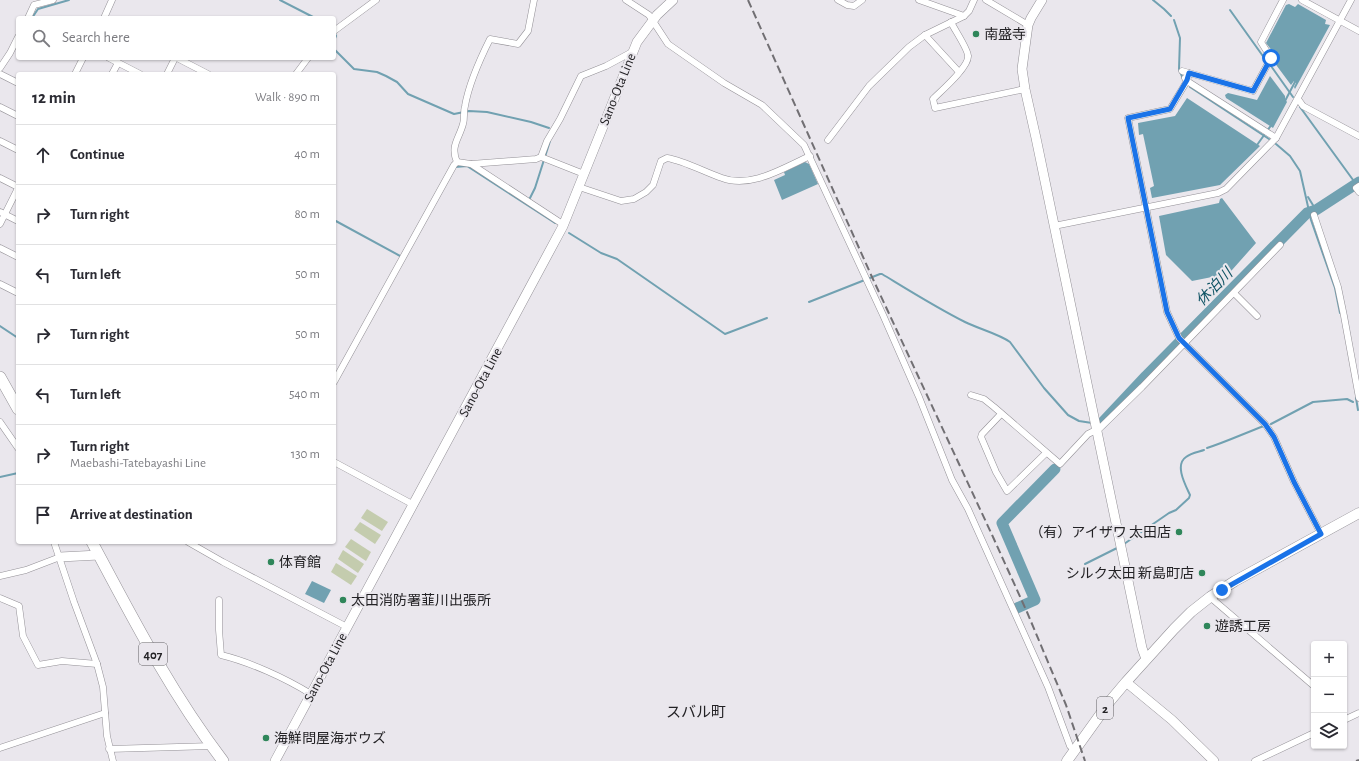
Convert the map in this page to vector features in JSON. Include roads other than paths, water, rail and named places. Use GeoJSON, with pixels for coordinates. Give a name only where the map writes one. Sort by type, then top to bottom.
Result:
{"type":"FeatureCollection","features":[{"type":"Feature","properties":{"kind":"highway"},"geometry":{"type":"LineString","coordinates":[[0,377],[16,405]]}},
{"type":"Feature","properties":{"kind":"highway","name":"407"},"geometry":{"type":"LineString","coordinates":[[93,544],[175,692],[223,761]]}},
{"type":"Feature","properties":{"kind":"main road","name":"Sano-Ota Line"},"geometry":{"type":"LineString","coordinates":[[275,761],[564,225],[636,42],[653,19],[673,0]]}},
{"type":"Feature","properties":{"kind":"main road"},"geometry":{"type":"LineString","coordinates":[[1042,0],[1028,25],[1022,69],[1025,89],[1142,648],[1146,659]]}},
{"type":"Feature","properties":{"kind":"main road","name":"2"},"geometry":{"type":"LineString","coordinates":[[1067,761],[1126,682],[1191,612],[1210,597],[1235,581],[1359,513]]}},
{"type":"Feature","properties":{"kind":"main road"},"geometry":{"type":"LineString","coordinates":[[60,557],[99,555]]}},
{"type":"Feature","properties":{"kind":"main road"},"geometry":{"type":"LineString","coordinates":[[1126,682],[1172,720],[1214,761]]}},
{"type":"Feature","properties":{"kind":"street"},"geometry":{"type":"LineString","coordinates":[[29,16],[34,5],[53,0]]}},
{"type":"Feature","properties":{"kind":"street"},"geometry":{"type":"LineString","coordinates":[[105,16],[112,0]]}},
{"type":"Feature","properties":{"kind":"street"},"geometry":{"type":"LineString","coordinates":[[336,30],[376,0]]}},
{"type":"Feature","properties":{"kind":"street"},"geometry":{"type":"LineString","coordinates":[[457,162],[454,155],[456,139],[463,125],[464,106],[490,39],[518,44],[528,31],[534,0]]}},
{"type":"Feature","properties":{"kind":"street"},"geometry":{"type":"LineString","coordinates":[[626,0],[649,14],[668,44],[724,83],[762,105],[804,145],[883,315],[919,396],[952,480],[968,510],[1014,610],[1048,687],[1070,746],[1074,750]]}},
{"type":"Feature","properties":{"kind":"street"},"geometry":{"type":"LineString","coordinates":[[838,0],[847,5],[854,6],[862,0]]}},
{"type":"Feature","properties":{"kind":"street"},"geometry":{"type":"LineString","coordinates":[[919,0],[964,16]]}},
{"type":"Feature","properties":{"kind":"street"},"geometry":{"type":"LineString","coordinates":[[828,140],[869,86],[908,47],[925,35],[964,16],[974,0]]}},
{"type":"Feature","properties":{"kind":"street"},"geometry":{"type":"LineString","coordinates":[[986,0],[1028,25]]}},
{"type":"Feature","properties":{"kind":"street"},"geometry":{"type":"LineString","coordinates":[[1276,138],[1187,80],[1182,71],[1253,91],[1271,58],[1261,42],[1284,0]]}},
{"type":"Feature","properties":{"kind":"street"},"geometry":{"type":"LineString","coordinates":[[1302,0],[1359,30]]}},
{"type":"Feature","properties":{"kind":"street"},"geometry":{"type":"LineString","coordinates":[[1054,226],[1223,191],[1276,138],[1351,0]]}},
{"type":"Feature","properties":{"kind":"street"},"geometry":{"type":"LineString","coordinates":[[951,22],[968,56],[959,72],[933,99],[935,108],[1025,89]]}},
{"type":"Feature","properties":{"kind":"street"},"geometry":{"type":"LineString","coordinates":[[925,35],[959,72]]}},
{"type":"Feature","properties":{"kind":"street"},"geometry":{"type":"LineString","coordinates":[[0,68],[16,41]]}},
{"type":"Feature","properties":{"kind":"street"},"geometry":{"type":"LineString","coordinates":[[544,158],[547,141],[560,119],[581,76],[606,66],[632,52]]}},
{"type":"Feature","properties":{"kind":"street"},"geometry":{"type":"LineString","coordinates":[[76,72],[82,60]]}},
{"type":"Feature","properties":{"kind":"street"},"geometry":{"type":"LineString","coordinates":[[114,60],[136,72]]}},
{"type":"Feature","properties":{"kind":"street"},"geometry":{"type":"LineString","coordinates":[[168,72],[175,60]]}},
{"type":"Feature","properties":{"kind":"street"},"geometry":{"type":"LineString","coordinates":[[180,60],[204,72]]}},
{"type":"Feature","properties":{"kind":"street"},"geometry":{"type":"LineString","coordinates":[[298,72],[306,60]]}},
{"type":"Feature","properties":{"kind":"street"},"geometry":{"type":"LineString","coordinates":[[113,72],[118,62]]}},
{"type":"Feature","properties":{"kind":"street"},"geometry":{"type":"LineString","coordinates":[[0,74],[16,82]]}},
{"type":"Feature","properties":{"kind":"street"},"geometry":{"type":"LineString","coordinates":[[1187,80],[1170,109],[1128,118],[1147,206],[1167,312],[1182,341],[1265,424],[1274,437],[1294,482],[1321,534]]}},
{"type":"Feature","properties":{"kind":"street"},"geometry":{"type":"LineString","coordinates":[[1298,99],[1303,106],[1359,136]]}},
{"type":"Feature","properties":{"kind":"street"},"geometry":{"type":"LineString","coordinates":[[0,107],[16,115]]}},
{"type":"Feature","properties":{"kind":"street"},"geometry":{"type":"LineString","coordinates":[[0,141],[16,149]]}},
{"type":"Feature","properties":{"kind":"street"},"geometry":{"type":"LineString","coordinates":[[579,186],[614,200],[629,201],[642,195],[650,188],[661,161],[667,158],[724,179],[740,182],[763,177],[810,156]]}},
{"type":"Feature","properties":{"kind":"street"},"geometry":{"type":"LineString","coordinates":[[457,162],[471,164],[544,158],[584,174]]}},
{"type":"Feature","properties":{"kind":"street"},"geometry":{"type":"LineString","coordinates":[[336,378],[454,164],[457,162]]}},
{"type":"Feature","properties":{"kind":"street"},"geometry":{"type":"LineString","coordinates":[[471,164],[564,225]]}},
{"type":"Feature","properties":{"kind":"street"},"geometry":{"type":"LineString","coordinates":[[0,178],[16,186]]}},
{"type":"Feature","properties":{"kind":"street"},"geometry":{"type":"LineString","coordinates":[[1359,186],[1356,188],[1359,192]]}},
{"type":"Feature","properties":{"kind":"street"},"geometry":{"type":"LineString","coordinates":[[0,224],[2,214],[16,190]]}},
{"type":"Feature","properties":{"kind":"street"},"geometry":{"type":"LineString","coordinates":[[2,214],[16,220]]}},
{"type":"Feature","properties":{"kind":"street"},"geometry":{"type":"LineString","coordinates":[[1314,215],[1338,287],[1344,312],[1359,398]]}},
{"type":"Feature","properties":{"kind":"street"},"geometry":{"type":"LineString","coordinates":[[971,395],[984,399],[1060,464],[1088,434],[1100,428],[1182,341],[1234,293],[1280,245]]}},
{"type":"Feature","properties":{"kind":"street"},"geometry":{"type":"LineString","coordinates":[[0,248],[16,256]]}},
{"type":"Feature","properties":{"kind":"street"},"geometry":{"type":"LineString","coordinates":[[0,284],[16,292]]}},
{"type":"Feature","properties":{"kind":"street"},"geometry":{"type":"LineString","coordinates":[[1234,293],[1257,316]]}},
{"type":"Feature","properties":{"kind":"street"},"geometry":{"type":"LineString","coordinates":[[1001,414],[982,434],[982,437],[1007,491],[1046,453]]}},
{"type":"Feature","properties":{"kind":"street"},"geometry":{"type":"LineString","coordinates":[[0,424],[16,445]]}},
{"type":"Feature","properties":{"kind":"street"},"geometry":{"type":"LineString","coordinates":[[336,463],[414,505]]}},
{"type":"Feature","properties":{"kind":"street"},"geometry":{"type":"LineString","coordinates":[[55,544],[104,687],[107,736],[113,761]]}},
{"type":"Feature","properties":{"kind":"street"},"geometry":{"type":"LineString","coordinates":[[192,544],[347,627]]}},
{"type":"Feature","properties":{"kind":"street"},"geometry":{"type":"LineString","coordinates":[[0,576],[26,570],[60,557]]}},
{"type":"Feature","properties":{"kind":"street"},"geometry":{"type":"LineString","coordinates":[[1210,597],[1311,683]]}},
{"type":"Feature","properties":{"kind":"street"},"geometry":{"type":"LineString","coordinates":[[0,598],[19,606],[23,636],[38,665],[62,661],[97,664]]}},
{"type":"Feature","properties":{"kind":"street"},"geometry":{"type":"LineString","coordinates":[[219,600],[221,655],[234,657],[255,665],[311,694]]}},
{"type":"Feature","properties":{"kind":"street"},"geometry":{"type":"LineString","coordinates":[[0,748],[105,713]]}},
{"type":"Feature","properties":{"kind":"street"},"geometry":{"type":"LineString","coordinates":[[1347,716],[1359,713]]}},
{"type":"Feature","properties":{"kind":"street"},"geometry":{"type":"LineString","coordinates":[[1255,761],[1311,734]]}},
{"type":"Feature","properties":{"kind":"street"},"geometry":{"type":"LineString","coordinates":[[109,749],[212,746]]}},
{"type":"Feature","properties":{"kind":"water"},"geometry":{"type":"Polygon","coordinates":[[[1289,4],[1295,7],[1298,4],[1326,20],[1325,24],[1330,25],[1295,89],[1294,87],[1296,83],[1294,81],[1291,85],[1274,62],[1276,56],[1266,43],[1286,5],[1289,4]]]}},
{"type":"Feature","properties":{"kind":"water"},"geometry":{"type":"Polygon","coordinates":[[[1270,76],[1285,96],[1287,102],[1273,128],[1226,98],[1225,95],[1228,93],[1257,100],[1270,76]]]}},
{"type":"Feature","properties":{"kind":"water"},"geometry":{"type":"Polygon","coordinates":[[[1187,98],[1260,146],[1220,185],[1152,198],[1150,188],[1154,186],[1143,134],[1139,135],[1138,123],[1175,116],[1187,98]]]}},
{"type":"Feature","properties":{"kind":"water"},"geometry":{"type":"Polygon","coordinates":[[[805,162],[809,164],[818,184],[782,200],[774,180],[785,175],[784,172],[805,162]]]}},
{"type":"Feature","properties":{"kind":"water"},"geometry":{"type":"Polygon","coordinates":[[[1222,198],[1256,243],[1224,279],[1214,281],[1212,277],[1192,281],[1166,255],[1159,216],[1219,203],[1220,199],[1222,198]]]}},
{"type":"Feature","properties":{"kind":"water"},"geometry":{"type":"Polygon","coordinates":[[[312,581],[331,590],[324,603],[305,594],[312,581]]]}},
{"type":"Feature","properties":{"kind":"waterway"},"geometry":{"type":"LineString","coordinates":[[33,16],[38,9],[69,0]]}},
{"type":"Feature","properties":{"kind":"waterway"},"geometry":{"type":"LineString","coordinates":[[280,0],[311,16]]}},
{"type":"Feature","properties":{"kind":"waterway"},"geometry":{"type":"LineString","coordinates":[[1153,0],[1171,16]]}},
{"type":"Feature","properties":{"kind":"waterway"},"geometry":{"type":"LineString","coordinates":[[1230,10],[1265,59]]}},
{"type":"Feature","properties":{"kind":"waterway"},"geometry":{"type":"LineString","coordinates":[[1174,20],[1180,38],[1179,69],[1183,79]]}},
{"type":"Feature","properties":{"kind":"waterway"},"geometry":{"type":"LineString","coordinates":[[336,51],[354,69],[377,72],[386,76],[397,82],[408,94],[454,114],[469,111],[487,112],[531,122],[549,128]]}},
{"type":"Feature","properties":{"kind":"waterway"},"geometry":{"type":"LineString","coordinates":[[1271,66],[1293,97]]}},
{"type":"Feature","properties":{"kind":"waterway"},"geometry":{"type":"LineString","coordinates":[[1285,101],[1296,80]]}},
{"type":"Feature","properties":{"kind":"waterway"},"geometry":{"type":"LineString","coordinates":[[1190,87],[1269,139]]}},
{"type":"Feature","properties":{"kind":"waterway"},"geometry":{"type":"LineString","coordinates":[[1300,107],[1356,184]]}},
{"type":"Feature","properties":{"kind":"waterway"},"geometry":{"type":"LineString","coordinates":[[1257,145],[1272,124]]}},
{"type":"Feature","properties":{"kind":"waterway"},"geometry":{"type":"LineString","coordinates":[[529,200],[535,188],[550,141]]}},
{"type":"Feature","properties":{"kind":"waterway"},"geometry":{"type":"LineString","coordinates":[[1276,144],[1290,156],[1300,171],[1311,220],[1335,288],[1340,313]]}},
{"type":"Feature","properties":{"kind":"waterway"},"geometry":{"type":"LineString","coordinates":[[455,167],[467,166],[555,223]]}},
{"type":"Feature","properties":{"kind":"waterway","name":"休泊川"},"geometry":{"type":"LineString","coordinates":[[1101,424],[1146,376],[1307,213],[1316,210],[1359,182]]}},
{"type":"Feature","properties":{"kind":"waterway"},"geometry":{"type":"LineString","coordinates":[[1308,197],[1316,210]]}},
{"type":"Feature","properties":{"kind":"waterway"},"geometry":{"type":"LineString","coordinates":[[336,221],[402,257]]}},
{"type":"Feature","properties":{"kind":"waterway"},"geometry":{"type":"LineString","coordinates":[[569,233],[601,253],[617,259],[725,334],[767,318]]}},
{"type":"Feature","properties":{"kind":"waterway"},"geometry":{"type":"LineString","coordinates":[[809,302],[882,274],[955,317],[1000,336],[1010,342],[1044,388],[1068,415],[1079,421],[1092,423]]}},
{"type":"Feature","properties":{"kind":"waterway"},"geometry":{"type":"LineString","coordinates":[[0,326],[16,337]]}},
{"type":"Feature","properties":{"kind":"waterway"},"geometry":{"type":"LineString","coordinates":[[1356,398],[1358,410]]}},
{"type":"Feature","properties":{"kind":"waterway"},"geometry":{"type":"LineString","coordinates":[[1271,424],[1313,402],[1347,399],[1353,402]]}},
{"type":"Feature","properties":{"kind":"waterway"},"geometry":{"type":"LineString","coordinates":[[1207,448],[1264,426]]}},
{"type":"Feature","properties":{"kind":"waterway"},"geometry":{"type":"LineString","coordinates":[[1124,544],[1169,513],[1176,510],[1189,498],[1190,495],[1182,476],[1181,465],[1186,457],[1204,450]]}},
{"type":"Feature","properties":{"kind":"waterway","name":"休泊川"},"geometry":{"type":"LineString","coordinates":[[1017,608],[1035,600],[1002,523],[1055,469]]}},
{"type":"Feature","properties":{"kind":"waterway"},"geometry":{"type":"LineString","coordinates":[[0,477],[16,473]]}},
{"type":"Feature","properties":{"kind":"waterway"},"geometry":{"type":"LineString","coordinates":[[1085,564],[1117,548]]}},
{"type":"Feature","properties":{"kind":"railway"},"geometry":{"type":"LineString","coordinates":[[748,0],[872,277],[1027,612],[1066,705],[1085,761]]}},
{"type":"Feature","properties":{"kind":"place","name":"南盛寺"},"geometry":{"type":"Point","coordinates":[976,34]}},
{"type":"Feature","properties":{"kind":"place","name":"（有）アイザワ 太田店"},"geometry":{"type":"Point","coordinates":[1179,532]}},
{"type":"Feature","properties":{"kind":"place","name":"体育館"},"geometry":{"type":"Point","coordinates":[271,562]}},
{"type":"Feature","properties":{"kind":"place","name":"シルク太田 新島町店"},"geometry":{"type":"Point","coordinates":[1202,573]}},
{"type":"Feature","properties":{"kind":"place","name":"太田消防署韮川出張所"},"geometry":{"type":"Point","coordinates":[343,600]}},
{"type":"Feature","properties":{"kind":"place","name":"遊誘工房"},"geometry":{"type":"Point","coordinates":[1207,626]}},
{"type":"Feature","properties":{"kind":"place","name":"海鮮問屋海ボウズ"},"geometry":{"type":"Point","coordinates":[266,738]}},
{"type":"Feature","properties":{"kind":"district","name":"スバル町"},"geometry":{"type":"Point","coordinates":[696,712]}}]}
